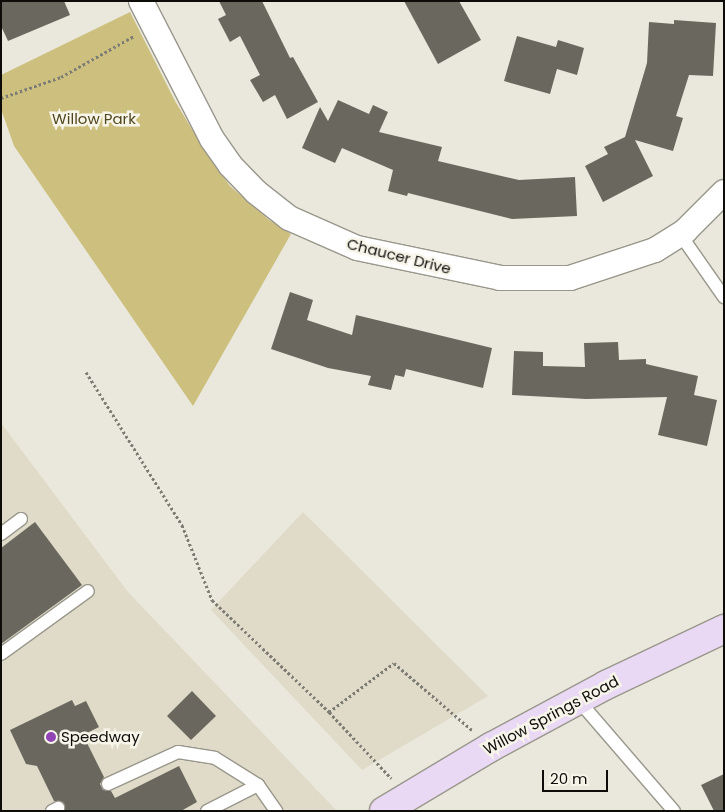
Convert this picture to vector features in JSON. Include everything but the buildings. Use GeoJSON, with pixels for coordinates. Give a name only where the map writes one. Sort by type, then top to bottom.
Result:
{"type":"FeatureCollection","features":[{"type":"Feature","properties":{"kind":"main road","name":"Willow Springs Road"},"geometry":{"type":"LineString","coordinates":[[384,811],[491,747],[724,629]]}},
{"type":"Feature","properties":{"kind":"street","name":"Chaucer Drive"},"geometry":{"type":"LineString","coordinates":[[141,1],[152,26],[212,139],[230,165],[256,192],[282,213],[320,234],[357,248],[428,265],[524,280],[570,278],[611,267],[655,250],[680,234],[713,206],[724,192]]}},
{"type":"Feature","properties":{"kind":"lane"},"geometry":{"type":"LineString","coordinates":[[680,234],[724,297]]}},
{"type":"Feature","properties":{"kind":"lane"},"geometry":{"type":"LineString","coordinates":[[1,534],[21,519]]}},
{"type":"Feature","properties":{"kind":"lane"},"geometry":{"type":"LineString","coordinates":[[1,654],[88,591]]}},
{"type":"Feature","properties":{"kind":"lane"},"geometry":{"type":"LineString","coordinates":[[579,701],[674,811]]}},
{"type":"Feature","properties":{"kind":"lane"},"geometry":{"type":"LineString","coordinates":[[108,784],[178,752],[215,758],[258,785],[276,811]]}},
{"type":"Feature","properties":{"kind":"lane"},"geometry":{"type":"LineString","coordinates":[[207,811],[258,785]]}},
{"type":"Feature","properties":{"kind":"path"},"geometry":{"type":"LineString","coordinates":[[1,98],[61,77],[152,26]]}},
{"type":"Feature","properties":{"kind":"path"},"geometry":{"type":"LineString","coordinates":[[86,372],[182,525],[212,600],[329,712],[382,770],[411,795]]}},
{"type":"Feature","properties":{"kind":"path"},"geometry":{"type":"LineString","coordinates":[[329,712],[394,663],[491,747]]}},
{"type":"Feature","properties":{"kind":"shaded area"},"geometry":{"type":"Polygon","coordinates":[[[1,423],[128,592],[337,811],[1,811],[1,423]]]}},
{"type":"Feature","properties":{"kind":"shaded area"},"geometry":{"type":"Polygon","coordinates":[[[303,512],[488,696],[362,770],[211,610],[303,512]]]}},
{"type":"Feature","properties":{"kind":"green space","name":"Willow Park"},"geometry":{"type":"Polygon","coordinates":[[[130,12],[175,101],[208,156],[230,186],[269,220],[291,234],[193,406],[14,146],[1,109],[1,75],[130,12]]]}},
{"type":"Feature","properties":{"kind":"place","name":"Speedway"},"geometry":{"type":"Point","coordinates":[51,737]}}]}
